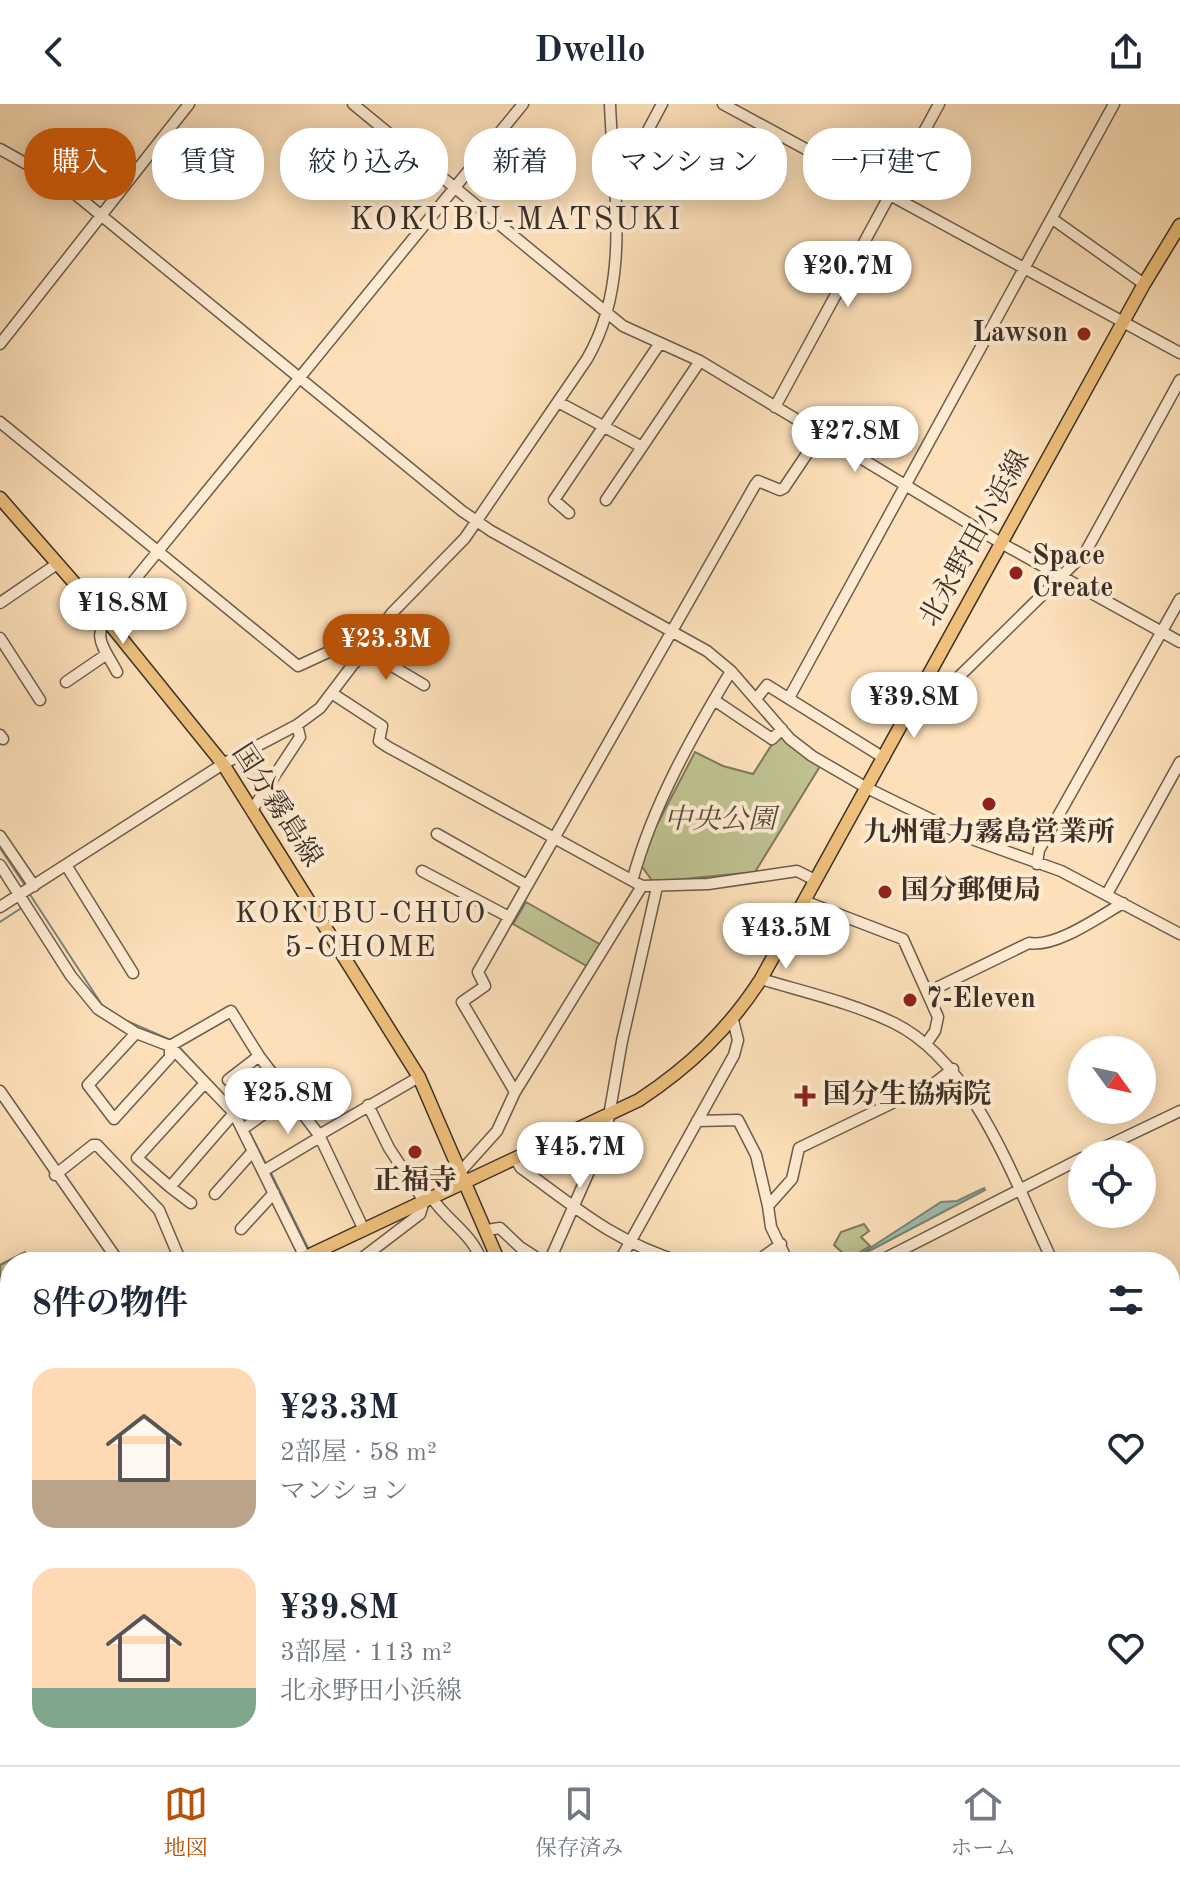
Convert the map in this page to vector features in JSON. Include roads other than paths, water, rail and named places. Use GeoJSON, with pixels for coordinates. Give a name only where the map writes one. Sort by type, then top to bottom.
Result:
{"type":"FeatureCollection","features":[{"type":"Feature","properties":{"kind":"main road","name":"北永野田小浜線"},"geometry":{"type":"LineString","coordinates":[[318,1252],[428,1200],[464,1177],[516,1160],[611,1116],[685,1068],[733,1020],[761,979],[1144,284],[1180,225]]}},
{"type":"Feature","properties":{"kind":"main road","name":"国分霧島線"},"geometry":{"type":"LineString","coordinates":[[0,498],[105,618],[223,764],[419,1077],[495,1252]]}},
{"type":"Feature","properties":{"kind":"street"},"geometry":{"type":"LineString","coordinates":[[0,344],[189,104]]}},
{"type":"Feature","properties":{"kind":"street"},"geometry":{"type":"LineString","coordinates":[[353,104],[607,314],[700,361],[1001,543],[1180,642]]}},
{"type":"Feature","properties":{"kind":"street"},"geometry":{"type":"LineString","coordinates":[[117,672],[98,627],[523,104]]}},
{"type":"Feature","properties":{"kind":"street"},"geometry":{"type":"LineString","coordinates":[[610,104],[611,128]]}},
{"type":"Feature","properties":{"kind":"street"},"geometry":{"type":"LineString","coordinates":[[649,128],[662,104]]}},
{"type":"Feature","properties":{"kind":"street"},"geometry":{"type":"LineString","coordinates":[[723,104],[803,147]]}},
{"type":"Feature","properties":{"kind":"street"},"geometry":{"type":"LineString","coordinates":[[926,128],[939,104]]}},
{"type":"Feature","properties":{"kind":"street"},"geometry":{"type":"LineString","coordinates":[[789,698],[1023,270],[1054,220],[1114,104]]}},
{"type":"Feature","properties":{"kind":"street"},"geometry":{"type":"LineString","coordinates":[[0,149],[64,185],[476,521],[707,651],[731,671],[782,729],[812,756],[867,788],[989,847],[1061,871],[1180,934]]}},
{"type":"Feature","properties":{"kind":"street"},"geometry":{"type":"LineString","coordinates":[[0,907],[223,764],[297,725],[333,694],[392,613],[465,538],[596,344],[607,314],[616,259],[614,200]]}},
{"type":"Feature","properties":{"kind":"street"},"geometry":{"type":"LineString","coordinates":[[775,407],[888,200]]}},
{"type":"Feature","properties":{"kind":"street"},"geometry":{"type":"LineString","coordinates":[[900,200],[1180,353]]}},
{"type":"Feature","properties":{"kind":"street"},"geometry":{"type":"LineString","coordinates":[[1054,220],[1144,284]]}},
{"type":"Feature","properties":{"kind":"street"},"geometry":{"type":"LineString","coordinates":[[569,513],[554,500],[660,343]]}},
{"type":"Feature","properties":{"kind":"street"},"geometry":{"type":"LineString","coordinates":[[606,500],[700,361]]}},
{"type":"Feature","properties":{"kind":"street"},"geometry":{"type":"LineString","coordinates":[[912,705],[926,709],[1085,553],[1180,380]]}},
{"type":"Feature","properties":{"kind":"street"},"geometry":{"type":"LineString","coordinates":[[558,402],[642,447]]}},
{"type":"Feature","properties":{"kind":"street"},"geometry":{"type":"LineString","coordinates":[[0,422],[298,666],[335,649],[355,663]]}},
{"type":"Feature","properties":{"kind":"street"},"geometry":{"type":"LineString","coordinates":[[515,1092],[462,1002],[485,986],[478,972],[755,485],[758,481],[780,490],[784,488],[821,433]]}},
{"type":"Feature","properties":{"kind":"street"},"geometry":{"type":"LineString","coordinates":[[0,603],[57,564]]}},
{"type":"Feature","properties":{"kind":"street"},"geometry":{"type":"LineString","coordinates":[[1037,864],[1039,850],[1180,599]]}},
{"type":"Feature","properties":{"kind":"street"},"geometry":{"type":"LineString","coordinates":[[0,638],[40,700]]}},
{"type":"Feature","properties":{"kind":"street"},"geometry":{"type":"LineString","coordinates":[[365,650],[424,685]]}},
{"type":"Feature","properties":{"kind":"street"},"geometry":{"type":"LineString","coordinates":[[66,682],[107,654]]}},
{"type":"Feature","properties":{"kind":"street"},"geometry":{"type":"LineString","coordinates":[[633,878],[648,832],[682,756],[731,671]]}},
{"type":"Feature","properties":{"kind":"street"},"geometry":{"type":"LineString","coordinates":[[756,699],[767,685],[884,758]]}},
{"type":"Feature","properties":{"kind":"street"},"geometry":{"type":"LineString","coordinates":[[333,694],[382,726],[379,741],[553,839],[633,878],[642,886],[657,887],[797,871],[815,880]]}},
{"type":"Feature","properties":{"kind":"street"},"geometry":{"type":"LineString","coordinates":[[714,700],[772,739],[782,729]]}},
{"type":"Feature","properties":{"kind":"street"},"geometry":{"type":"LineString","coordinates":[[252,810],[300,737],[297,725]]}},
{"type":"Feature","properties":{"kind":"street"},"geometry":{"type":"LineString","coordinates":[[1107,894],[1180,762]]}},
{"type":"Feature","properties":{"kind":"street"},"geometry":{"type":"LineString","coordinates":[[437,834],[527,885]]}},
{"type":"Feature","properties":{"kind":"street"},"geometry":{"type":"LineString","coordinates":[[0,836],[71,976],[98,1009],[136,1033],[174,1043],[204,1084],[246,1126],[253,1151],[268,1168],[274,1193],[303,1252]]}},
{"type":"Feature","properties":{"kind":"street"},"geometry":{"type":"LineString","coordinates":[[0,865],[27,890]]}},
{"type":"Feature","properties":{"kind":"street"},"geometry":{"type":"LineString","coordinates":[[66,865],[133,973]]}},
{"type":"Feature","properties":{"kind":"street"},"geometry":{"type":"LineString","coordinates":[[422,871],[509,917]]}},
{"type":"Feature","properties":{"kind":"street"},"geometry":{"type":"LineString","coordinates":[[464,1177],[497,1131],[515,1092],[642,886]]}},
{"type":"Feature","properties":{"kind":"street"},"geometry":{"type":"LineString","coordinates":[[551,1252],[576,1207],[611,1116],[622,1041],[657,887]]}},
{"type":"Feature","properties":{"kind":"street"},"geometry":{"type":"LineString","coordinates":[[804,901],[903,939],[938,1017],[935,1031],[926,1044]]}},
{"type":"Feature","properties":{"kind":"street"},"geometry":{"type":"LineString","coordinates":[[928,992],[1029,943],[1039,945],[1091,923],[1123,903]]}},
{"type":"Feature","properties":{"kind":"street"},"geometry":{"type":"LineString","coordinates":[[761,979],[881,1018],[926,1044],[953,1069],[969,1091],[1048,1252]]}},
{"type":"Feature","properties":{"kind":"street"},"geometry":{"type":"LineString","coordinates":[[136,1033],[88,1085],[114,1119],[170,1057],[174,1043],[231,1011],[259,1056],[320,1136],[364,1230]]}},
{"type":"Feature","properties":{"kind":"street"},"geometry":{"type":"LineString","coordinates":[[624,1252],[737,1047],[738,1031],[733,1020]]}},
{"type":"Feature","properties":{"kind":"street"},"geometry":{"type":"LineString","coordinates":[[228,1080],[259,1056]]}},
{"type":"Feature","properties":{"kind":"street"},"geometry":{"type":"LineString","coordinates":[[768,1206],[792,1179],[796,1154],[802,1145],[936,1082],[953,1069]]}},
{"type":"Feature","properties":{"kind":"street"},"geometry":{"type":"LineString","coordinates":[[268,1168],[419,1077]]}},
{"type":"Feature","properties":{"kind":"street"},"geometry":{"type":"LineString","coordinates":[[191,1203],[137,1158],[204,1084]]}},
{"type":"Feature","properties":{"kind":"street"},"geometry":{"type":"LineString","coordinates":[[0,1091],[4,1106],[112,1252]]}},
{"type":"Feature","properties":{"kind":"street"},"geometry":{"type":"LineString","coordinates":[[246,1126],[290,1095]]}},
{"type":"Feature","properties":{"kind":"street"},"geometry":{"type":"LineString","coordinates":[[368,1105],[389,1148],[428,1200],[470,1236],[477,1252]]}},
{"type":"Feature","properties":{"kind":"street"},"geometry":{"type":"LineString","coordinates":[[1119,1140],[1180,1111]]}},
{"type":"Feature","properties":{"kind":"street"},"geometry":{"type":"LineString","coordinates":[[170,1187],[234,1113]]}},
{"type":"Feature","properties":{"kind":"street"},"geometry":{"type":"LineString","coordinates":[[697,1121],[738,1120],[756,1155],[771,1227],[784,1252]]}},
{"type":"Feature","properties":{"kind":"street"},"geometry":{"type":"LineString","coordinates":[[55,1175],[97,1145],[159,1210],[177,1252]]}},
{"type":"Feature","properties":{"kind":"street"},"geometry":{"type":"LineString","coordinates":[[215,1194],[253,1151]]}},
{"type":"Feature","properties":{"kind":"street"},"geometry":{"type":"LineString","coordinates":[[516,1160],[521,1168],[599,1227],[654,1252]]}},
{"type":"Feature","properties":{"kind":"street"},"geometry":{"type":"LineString","coordinates":[[897,1252],[1068,1165]]}},
{"type":"Feature","properties":{"kind":"street"},"geometry":{"type":"LineString","coordinates":[[241,1229],[274,1193]]}},
{"type":"Feature","properties":{"kind":"street"},"geometry":{"type":"LineString","coordinates":[[374,1251],[420,1214],[428,1200]]}},
{"type":"Feature","properties":{"kind":"street"},"geometry":{"type":"LineString","coordinates":[[487,1230],[500,1228],[532,1252]]}},
{"type":"Feature","properties":{"kind":"street"},"geometry":{"type":"LineString","coordinates":[[770,1252],[781,1244]]}},
{"type":"Feature","properties":{"kind":"waterway"},"geometry":{"type":"LineString","coordinates":[[0,848],[24,884]]}},
{"type":"Feature","properties":{"kind":"waterway"},"geometry":{"type":"LineString","coordinates":[[29,893],[102,1005]]}},
{"type":"Feature","properties":{"kind":"waterway"},"geometry":{"type":"LineString","coordinates":[[0,922],[23,907]]}},
{"type":"Feature","properties":{"kind":"waterway"},"geometry":{"type":"LineString","coordinates":[[127,1021],[173,1041]]}},
{"type":"Feature","properties":{"kind":"waterway"},"geometry":{"type":"LineString","coordinates":[[177,1045],[236,1108]]}},
{"type":"Feature","properties":{"kind":"waterway"},"geometry":{"type":"LineString","coordinates":[[249,1131],[266,1164]]}},
{"type":"Feature","properties":{"kind":"waterway"},"geometry":{"type":"LineString","coordinates":[[271,1173],[309,1250]]}},
{"type":"Feature","properties":{"kind":"place","name":"Lawson"},"geometry":{"type":"Point","coordinates":[1084,334]}},
{"type":"Feature","properties":{"kind":"place","name":"Space Create"},"geometry":{"type":"Point","coordinates":[1016,573]}},
{"type":"Feature","properties":{"kind":"place","name":"九州電力霧島営業所"},"geometry":{"type":"Point","coordinates":[989,804]}},
{"type":"Feature","properties":{"kind":"place","name":"国分郵便局"},"geometry":{"type":"Point","coordinates":[885,892]}},
{"type":"Feature","properties":{"kind":"place","name":"7-Eleven"},"geometry":{"type":"Point","coordinates":[910,1000]}},
{"type":"Feature","properties":{"kind":"place","name":"国分生協病院"},"geometry":{"type":"Point","coordinates":[805,1096]}},
{"type":"Feature","properties":{"kind":"place","name":"正福寺"},"geometry":{"type":"Point","coordinates":[415,1152]}},
{"type":"Feature","properties":{"kind":"district","name":"KOKUBU-MATSUKI"},"geometry":{"type":"Point","coordinates":[516,221]}},
{"type":"Feature","properties":{"kind":"district","name":"KOKUBU-CHUO 5-CHOME"},"geometry":{"type":"Point","coordinates":[361,931]}},
{"type":"Feature","properties":{"kind":"park label","name":"中央公園"},"geometry":{"type":"Point","coordinates":[720,821]}}]}
